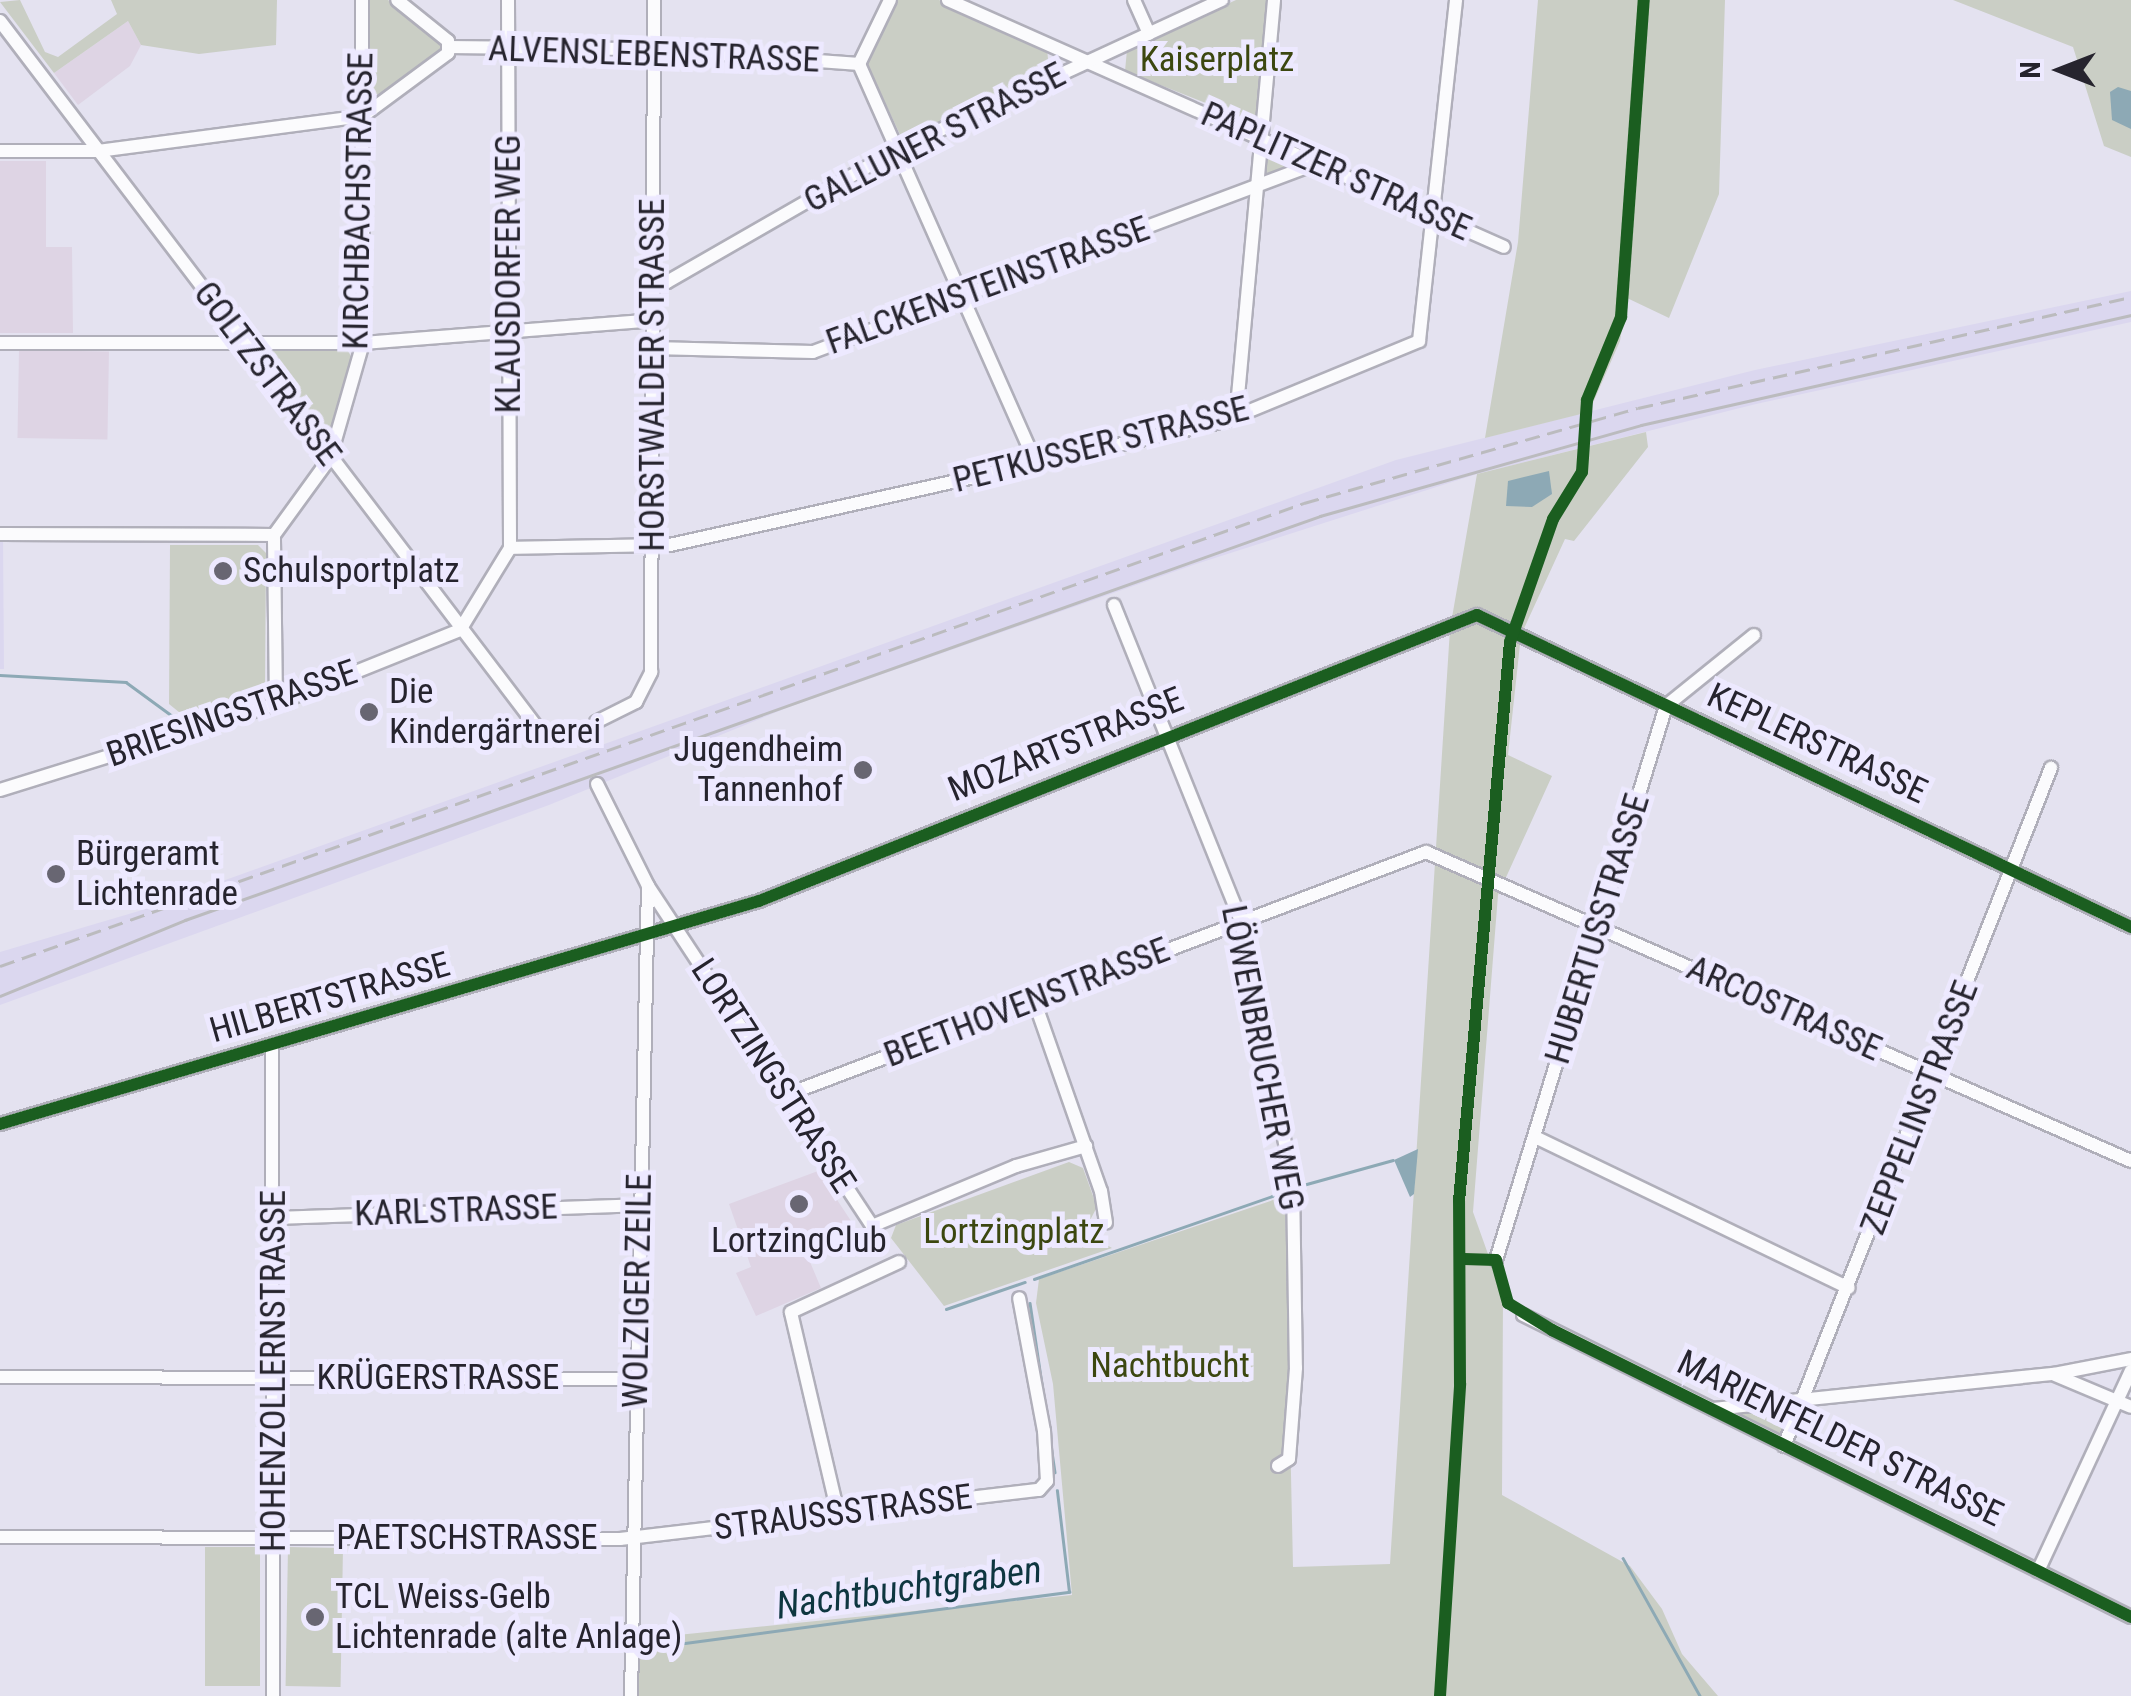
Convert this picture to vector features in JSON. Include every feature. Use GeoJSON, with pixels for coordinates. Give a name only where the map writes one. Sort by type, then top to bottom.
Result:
{"type":"FeatureCollection","features":[{"type":"Feature","properties":{"kind":"street","name":"KIRCHBACHSTRASSE"},"geometry":{"type":"LineString","coordinates":[[330,458],[363,343],[362,0]]}},
{"type":"Feature","properties":{"kind":"street"},"geometry":{"type":"LineString","coordinates":[[0,151],[98,151],[363,116],[448,54],[448,47],[396,0]]}},
{"type":"Feature","properties":{"kind":"street","name":"KLAUSDORFER WEG"},"geometry":{"type":"LineString","coordinates":[[508,0],[510,548]]}},
{"type":"Feature","properties":{"kind":"street","name":"HORSTWALDER STRASSE"},"geometry":{"type":"LineString","coordinates":[[596,722],[636,702],[650,679],[654,0]]}},
{"type":"Feature","properties":{"kind":"street"},"geometry":{"type":"LineString","coordinates":[[890,0],[860,64],[1036,463]]}},
{"type":"Feature","properties":{"kind":"street","name":"PAPLITZER STRASSE"},"geometry":{"type":"LineString","coordinates":[[948,0],[1504,247]]}},
{"type":"Feature","properties":{"kind":"street"},"geometry":{"type":"LineString","coordinates":[[1134,0],[1149,34]]}},
{"type":"Feature","properties":{"kind":"street","name":"GALLUNER STRASSE"},"geometry":{"type":"LineString","coordinates":[[653,283],[666,282],[897,150],[1222,0]]}},
{"type":"Feature","properties":{"kind":"street"},"geometry":{"type":"LineString","coordinates":[[1242,414],[1238,396],[1274,0]]}},
{"type":"Feature","properties":{"kind":"street"},"geometry":{"type":"LineString","coordinates":[[1432,215],[1456,0]]}},
{"type":"Feature","properties":{"kind":"street","name":"GOLTZSTRASSE"},"geometry":{"type":"LineString","coordinates":[[0,21],[536,726]]}},
{"type":"Feature","properties":{"kind":"street","name":"ALVENSLEBENSTRASSE"},"geometry":{"type":"LineString","coordinates":[[448,47],[654,48],[860,64]]}},
{"type":"Feature","properties":{"kind":"street","name":"FALCKENSTEINSTRASSE"},"geometry":{"type":"LineString","coordinates":[[653,348],[813,352],[1304,168],[1308,160]]}},
{"type":"Feature","properties":{"kind":"street","name":"PETKUSSER STRASSE"},"geometry":{"type":"LineString","coordinates":[[510,548],[652,546],[1242,414],[1419,341],[1432,215]]}},
{"type":"Feature","properties":{"kind":"street"},"geometry":{"type":"LineString","coordinates":[[0,343],[363,343],[653,320]]}},
{"type":"Feature","properties":{"kind":"street"},"geometry":{"type":"LineString","coordinates":[[276,704],[274,535],[330,458]]}},
{"type":"Feature","properties":{"kind":"street"},"geometry":{"type":"LineString","coordinates":[[0,534],[274,535]]}},
{"type":"Feature","properties":{"kind":"street"},"geometry":{"type":"LineString","coordinates":[[460,630],[510,548]]}},
{"type":"Feature","properties":{"kind":"street","name":"LÖWENBRUCHER WEG"},"geometry":{"type":"LineString","coordinates":[[1114,605],[1241,921],[1296,1207],[1294,1394],[1289,1459],[1278,1466]]}},
{"type":"Feature","properties":{"kind":"street","name":"MOZARTSTRASSE"},"geometry":{"type":"LineString","coordinates":[[675,926],[759,901],[1477,615]]}},
{"type":"Feature","properties":{"kind":"street","name":"KEPLERSTRASSE"},"geometry":{"type":"LineString","coordinates":[[1477,615],[2131,927]]}},
{"type":"Feature","properties":{"kind":"street","name":"BRIESINGSTRASSE"},"geometry":{"type":"LineString","coordinates":[[0,790],[276,704],[460,630]]}},
{"type":"Feature","properties":{"kind":"street"},"geometry":{"type":"LineString","coordinates":[[1666,706],[1754,635]]}},
{"type":"Feature","properties":{"kind":"street","name":"HUBERTUSSTRASSE"},"geometry":{"type":"LineString","coordinates":[[1496,1260],[1666,706]]}},
{"type":"Feature","properties":{"kind":"street","name":"ZEPPELINSTRASSE"},"geometry":{"type":"LineString","coordinates":[[1784,1446],[2051,768]]}},
{"type":"Feature","properties":{"kind":"street","name":"WOLZIGER ZEILE"},"geometry":{"type":"LineString","coordinates":[[598,784],[648,886],[675,926]]}},
{"type":"Feature","properties":{"kind":"street","name":"BEETHOVENSTRASSE"},"geometry":{"type":"LineString","coordinates":[[786,1096],[1421,852],[1437,856]]}},
{"type":"Feature","properties":{"kind":"street","name":"ARCOSTRASSE"},"geometry":{"type":"LineString","coordinates":[[1437,856],[2131,1161]]}},
{"type":"Feature","properties":{"kind":"street","name":"WOLZIGER ZEILE"},"geometry":{"type":"LineString","coordinates":[[631,1696],[648,886]]}},
{"type":"Feature","properties":{"kind":"street","name":"HILBERTSTRASSE"},"geometry":{"type":"LineString","coordinates":[[0,1124],[675,926]]}},
{"type":"Feature","properties":{"kind":"street","name":"LORTZINGSTRASSE"},"geometry":{"type":"LineString","coordinates":[[675,926],[872,1226],[998,1173],[1086,1146]]}},
{"type":"Feature","properties":{"kind":"street"},"geometry":{"type":"LineString","coordinates":[[1034,1000],[1108,1212],[1106,1223]]}},
{"type":"Feature","properties":{"kind":"street","name":"HOHENZOLLERNSTRASSE"},"geometry":{"type":"LineString","coordinates":[[272,1045],[273,1696]]}},
{"type":"Feature","properties":{"kind":"street"},"geometry":{"type":"LineString","coordinates":[[1535,1137],[1849,1288]]}},
{"type":"Feature","properties":{"kind":"street","name":"KARLSTRASSE"},"geometry":{"type":"LineString","coordinates":[[274,1218],[639,1205]]}},
{"type":"Feature","properties":{"kind":"street"},"geometry":{"type":"LineString","coordinates":[[838,1513],[791,1312],[899,1262]]}},
{"type":"Feature","properties":{"kind":"street","name":"STRAUSSSTRASSE"},"geometry":{"type":"LineString","coordinates":[[634,1537],[1039,1490],[1047,1481],[1040,1393],[1020,1298]]}},
{"type":"Feature","properties":{"kind":"street","name":"MARIENFELDER STRASSE"},"geometry":{"type":"LineString","coordinates":[[1523,1315],[2131,1616]]}},
{"type":"Feature","properties":{"kind":"street"},"geometry":{"type":"LineString","coordinates":[[1713,1409],[2054,1374],[2131,1359]]}},
{"type":"Feature","properties":{"kind":"street"},"geometry":{"type":"LineString","coordinates":[[2038,1571],[2126,1405],[2131,1370]]}},
{"type":"Feature","properties":{"kind":"street"},"geometry":{"type":"LineString","coordinates":[[2054,1374],[2126,1405]]}},
{"type":"Feature","properties":{"kind":"street","name":"KRÜGERSTRASSE"},"geometry":{"type":"LineString","coordinates":[[0,1377],[636,1379]]}},
{"type":"Feature","properties":{"kind":"street","name":"PAETSCHSTRASSE"},"geometry":{"type":"LineString","coordinates":[[0,1537],[634,1537]]}},
{"type":"Feature","properties":{"kind":"shaded area"},"geometry":{"type":"Polygon","coordinates":[[[128,21],[141,45],[130,66],[78,105],[54,73],[128,21]]]}},
{"type":"Feature","properties":{"kind":"shaded area"},"geometry":{"type":"Polygon","coordinates":[[[0,161],[46,161],[46,247],[72,247],[73,333],[0,333],[0,161]]]}},
{"type":"Feature","properties":{"kind":"shaded area"},"geometry":{"type":"Polygon","coordinates":[[[2131,291],[2131,322],[1756,404],[1477,474],[1196,564],[789,707],[549,805],[0,1005],[0,952],[139,911],[1396,460],[1755,370],[2131,291]]]}},
{"type":"Feature","properties":{"kind":"shaded area"},"geometry":{"type":"Polygon","coordinates":[[[19,350],[109,352],[107,440],[17,438],[19,350]]]}},
{"type":"Feature","properties":{"kind":"shaded area"},"geometry":{"type":"Polygon","coordinates":[[[3,539],[4,669],[0,669],[3,539]]]}},
{"type":"Feature","properties":{"kind":"shaded area"},"geometry":{"type":"Polygon","coordinates":[[[818,1171],[853,1224],[802,1243],[821,1288],[756,1316],[736,1273],[751,1267],[729,1204],[818,1171]]]}},
{"type":"Feature","properties":{"kind":"green space"},"geometry":{"type":"Polygon","coordinates":[[[20,0],[45,52],[58,57],[117,14],[111,0],[277,0],[276,45],[199,54],[141,45],[128,21],[54,73],[0,2],[20,0]]]}},
{"type":"Feature","properties":{"kind":"green space"},"geometry":{"type":"Polygon","coordinates":[[[368,0],[388,0],[440,42],[440,53],[380,96],[368,89],[368,0]]]}},
{"type":"Feature","properties":{"kind":"green space"},"geometry":{"type":"Polygon","coordinates":[[[894,0],[939,0],[1047,49],[1049,69],[903,141],[866,62],[894,0]]]}},
{"type":"Feature","properties":{"kind":"green space","name":"Kaiserplatz"},"geometry":{"type":"Polygon","coordinates":[[[1236,0],[1269,0],[1256,123],[1125,71],[1127,50],[1236,0]]]}},
{"type":"Feature","properties":{"kind":"green space"},"geometry":{"type":"Polygon","coordinates":[[[1538,0],[1725,0],[1719,194],[1669,318],[1627,298],[1620,341],[1589,412],[1485,438],[1518,242],[1538,0]]]}},
{"type":"Feature","properties":{"kind":"green space"},"geometry":{"type":"Polygon","coordinates":[[[1953,0],[2131,0],[2131,157],[2104,146],[2073,47],[1953,0]]]}},
{"type":"Feature","properties":{"kind":"green space"},"geometry":{"type":"Polygon","coordinates":[[[1269,150],[1298,162],[1298,166],[1265,176],[1269,150]]]}},
{"type":"Feature","properties":{"kind":"green space"},"geometry":{"type":"Polygon","coordinates":[[[266,350],[348,351],[353,360],[331,430],[318,432],[262,356],[266,350]]]}},
{"type":"Feature","properties":{"kind":"green space","name":"Nachtbucht"},"geometry":{"type":"Polygon","coordinates":[[[1646,432],[1648,447],[1574,541],[1565,539],[1521,635],[1508,755],[1552,776],[1498,895],[1473,1212],[1503,1296],[1502,1495],[1630,1566],[1662,1609],[1682,1654],[1718,1696],[637,1696],[638,1639],[1072,1595],[1053,1384],[1036,1303],[1039,1279],[1285,1196],[1293,1567],[1390,1564],[1450,629],[1477,474],[1646,432]]]}},
{"type":"Feature","properties":{"kind":"green space"},"geometry":{"type":"Polygon","coordinates":[[[170,545],[258,545],[266,553],[265,690],[257,700],[190,721],[169,704],[170,545]]]}},
{"type":"Feature","properties":{"kind":"green space","name":"Lortzingplatz"},"geometry":{"type":"Polygon","coordinates":[[[1069,1162],[1083,1168],[1097,1207],[1088,1224],[1094,1238],[1112,1248],[944,1306],[891,1238],[896,1225],[1069,1162]]]}},
{"type":"Feature","properties":{"kind":"green space"},"geometry":{"type":"Polygon","coordinates":[[[1790,1404],[1794,1411],[1781,1441],[1734,1416],[1735,1407],[1790,1404]]]}},
{"type":"Feature","properties":{"kind":"green space"},"geometry":{"type":"Polygon","coordinates":[[[205,1547],[260,1547],[260,1686],[205,1686],[205,1547]]]}},
{"type":"Feature","properties":{"kind":"green space","name":"TCL Weiss-Gelb Lichtenrade (alte Anlage)"},"geometry":{"type":"Polygon","coordinates":[[[288,1547],[343,1548],[341,1687],[286,1686],[288,1547]]]}},
{"type":"Feature","properties":{"kind":"water"},"geometry":{"type":"Polygon","coordinates":[[[2118,87],[2131,91],[2131,129],[2112,120],[2110,92],[2118,87]]]}},
{"type":"Feature","properties":{"kind":"water"},"geometry":{"type":"Polygon","coordinates":[[[1549,471],[1552,494],[1532,507],[1506,506],[1508,481],[1549,471]]]}},
{"type":"Feature","properties":{"kind":"water"},"geometry":{"type":"Polygon","coordinates":[[[1418,1149],[1414,1194],[1410,1197],[1394,1160],[1418,1149]]]}},
{"type":"Feature","properties":{"kind":"waterway"},"geometry":{"type":"LineString","coordinates":[[0,675],[126,682],[182,723]]}},
{"type":"Feature","properties":{"kind":"waterway"},"geometry":{"type":"LineString","coordinates":[[1303,1185],[1393,1160]]}},
{"type":"Feature","properties":{"kind":"waterway"},"geometry":{"type":"LineString","coordinates":[[1034,1279],[1287,1191]]}},
{"type":"Feature","properties":{"kind":"waterway"},"geometry":{"type":"LineString","coordinates":[[946,1309],[1025,1282]]}},
{"type":"Feature","properties":{"kind":"waterway","name":"Nachtbuchtgraben"},"geometry":{"type":"LineString","coordinates":[[1030,1303],[1055,1472]]}},
{"type":"Feature","properties":{"kind":"waterway","name":"Nachtbuchtgraben"},"geometry":{"type":"LineString","coordinates":[[655,1647],[1069,1592],[1057,1491]]}},
{"type":"Feature","properties":{"kind":"waterway"},"geometry":{"type":"LineString","coordinates":[[1623,1558],[1700,1696]]}},
{"type":"Feature","properties":{"kind":"tram line"},"geometry":{"type":"LineString","coordinates":[[0,996],[185,920],[1320,516],[1641,425],[2131,315]]}},
{"type":"Feature","properties":{"kind":"railway"},"geometry":{"type":"LineString","coordinates":[[0,966],[1304,503],[1638,408],[2131,297]]}},
{"type":"Feature","properties":{"kind":"cycle path"},"geometry":{"type":"LineString","coordinates":[[1440,1696],[1460,1384],[1459,1201],[1510,642],[1553,519],[1582,472],[1587,400],[1621,317],[1644,0]]}},
{"type":"Feature","properties":{"kind":"cycle path"},"geometry":{"type":"LineString","coordinates":[[0,1124],[759,901],[1477,615],[2131,927]]}},
{"type":"Feature","properties":{"kind":"cycle path"},"geometry":{"type":"LineString","coordinates":[[1464,1259],[1496,1260],[1508,1303],[1552,1330],[2131,1617]]}},
{"type":"Feature","properties":{"kind":"place","name":"Schulsportplatz"},"geometry":{"type":"Point","coordinates":[223,571]}},
{"type":"Feature","properties":{"kind":"place","name":"Die Kindergärtnerei"},"geometry":{"type":"Point","coordinates":[369,712]}},
{"type":"Feature","properties":{"kind":"place","name":"Jugendheim Tannenhof"},"geometry":{"type":"Point","coordinates":[863,770]}},
{"type":"Feature","properties":{"kind":"place","name":"Bürgeramt Lichtenrade"},"geometry":{"type":"Point","coordinates":[56,874]}},
{"type":"Feature","properties":{"kind":"place","name":"LortzingClub"},"geometry":{"type":"Point","coordinates":[799,1204]}},
{"type":"Feature","properties":{"kind":"place","name":"TCL Weiss-Gelb Lichtenrade (alte Anlage)"},"geometry":{"type":"Point","coordinates":[315,1617]}}]}
